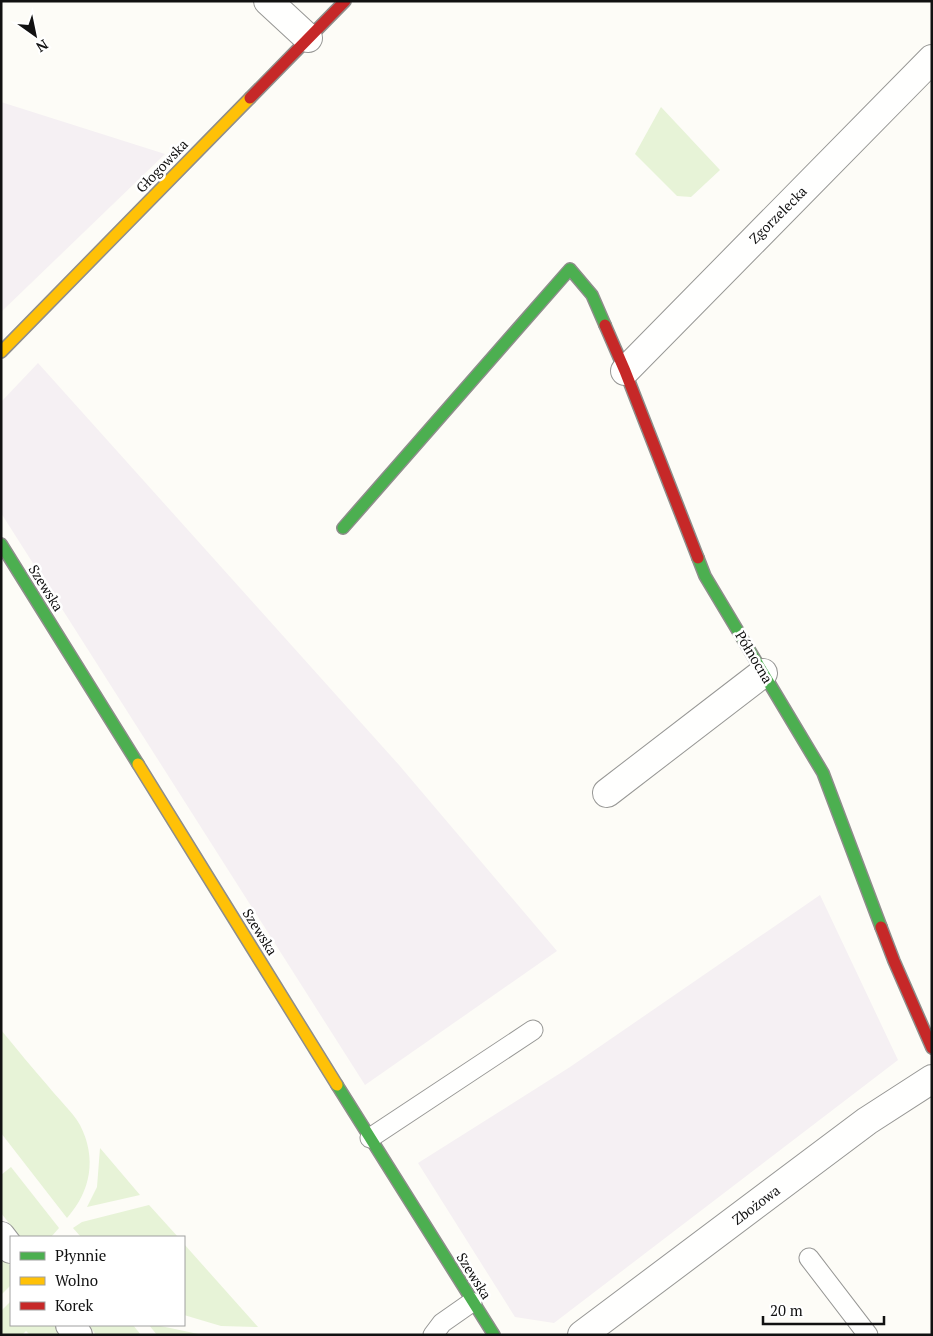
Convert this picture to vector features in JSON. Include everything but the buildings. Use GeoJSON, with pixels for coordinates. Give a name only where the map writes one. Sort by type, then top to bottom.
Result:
{"type":"FeatureCollection","features":[{"type":"Feature","properties":{"kind":"street"},"geometry":{"type":"LineString","coordinates":[[268,1],[308,38]]}},
{"type":"Feature","properties":{"kind":"street","name":"Głogowska"},"geometry":{"type":"LineString","coordinates":[[1,352],[345,1]]}},
{"type":"Feature","properties":{"kind":"street","name":"Zgorzelecka"},"geometry":{"type":"LineString","coordinates":[[625,371],[932,59]]}},
{"type":"Feature","properties":{"kind":"street","name":"Północna"},"geometry":{"type":"LineString","coordinates":[[343,528],[570,270],[592,295],[625,371],[705,576],[823,773],[894,961],[932,1048]]}},
{"type":"Feature","properties":{"kind":"street","name":"Szewska"},"geometry":{"type":"LineString","coordinates":[[1,544],[494,1335]]}},
{"type":"Feature","properties":{"kind":"street"},"geometry":{"type":"LineString","coordinates":[[607,793],[763,673]]}},
{"type":"Feature","properties":{"kind":"street","name":"Zbożowa"},"geometry":{"type":"LineString","coordinates":[[582,1335],[867,1121],[932,1079]]}},
{"type":"Feature","properties":{"kind":"street"},"geometry":{"type":"LineString","coordinates":[[1,1236],[10,1248]]}},
{"type":"Feature","properties":{"kind":"lane"},"geometry":{"type":"LineString","coordinates":[[370,1138],[533,1030]]}},
{"type":"Feature","properties":{"kind":"lane"},"geometry":{"type":"LineString","coordinates":[[809,1258],[868,1335]]}},
{"type":"Feature","properties":{"kind":"lane"},"geometry":{"type":"LineString","coordinates":[[433,1335],[442,1323],[472,1302]]}},
{"type":"Feature","properties":{"kind":"shaded area"},"geometry":{"type":"Polygon","coordinates":[[[1,102],[165,154],[1,312],[1,102]]]}},
{"type":"Feature","properties":{"kind":"shaded area"},"geometry":{"type":"Polygon","coordinates":[[[38,363],[399,765],[557,951],[365,1085],[1,513],[1,402],[38,363]]]}},
{"type":"Feature","properties":{"kind":"shaded area"},"geometry":{"type":"Polygon","coordinates":[[[820,895],[898,1060],[554,1323],[515,1317],[418,1163],[570,1067],[820,895]]]}},
{"type":"Feature","properties":{"kind":"green space"},"geometry":{"type":"Polygon","coordinates":[[[661,107],[720,170],[691,197],[677,196],[635,154],[661,107]]]}},
{"type":"Feature","properties":{"kind":"green space"},"geometry":{"type":"Polygon","coordinates":[[[1,1030],[73,1115],[85,1137],[89,1150],[89,1174],[82,1197],[67,1218],[1,1133],[1,1030]]]}},
{"type":"Feature","properties":{"kind":"green space"},"geometry":{"type":"Polygon","coordinates":[[[100,1148],[140,1195],[87,1207],[97,1187],[100,1148]]]}},
{"type":"Feature","properties":{"kind":"green space"},"geometry":{"type":"Polygon","coordinates":[[[11,1167],[59,1228],[52,1236],[19,1236],[1,1213],[1,1175],[11,1167]]]}},
{"type":"Feature","properties":{"kind":"green space"},"geometry":{"type":"Polygon","coordinates":[[[149,1205],[177,1236],[80,1236],[73,1228],[82,1222],[149,1205]]]}},
{"type":"Feature","properties":{"kind":"green space"},"geometry":{"type":"Polygon","coordinates":[[[185,1245],[258,1327],[221,1326],[185,1315],[185,1245]]]}},
{"type":"Feature","properties":{"kind":"green space"},"geometry":{"type":"Polygon","coordinates":[[[1,1254],[10,1266],[10,1286],[1,1295],[1,1254]]]}},
{"type":"Feature","properties":{"kind":"green space"},"geometry":{"type":"Polygon","coordinates":[[[10,1302],[10,1326],[57,1326],[64,1335],[30,1335],[26,1331],[22,1335],[1,1335],[1,1311],[10,1302]]]}},
{"type":"Feature","properties":{"kind":"green space"},"geometry":{"type":"Polygon","coordinates":[[[90,1326],[134,1326],[141,1335],[96,1335],[90,1326]]]}},
{"type":"Feature","properties":{"kind":"green space"},"geometry":{"type":"Polygon","coordinates":[[[150,1326],[161,1326],[203,1335],[157,1335],[150,1326]]]}},
{"type":"Feature","properties":{"kind":"traffic: fast"},"geometry":{"type":"LineString","coordinates":[[343,528],[570,269],[592,295],[605,325]]}},
{"type":"Feature","properties":{"kind":"traffic: fast"},"geometry":{"type":"LineString","coordinates":[[1,544],[138,764]]}},
{"type":"Feature","properties":{"kind":"traffic: fast"},"geometry":{"type":"LineString","coordinates":[[698,558],[705,576],[823,773],[881,927]]}},
{"type":"Feature","properties":{"kind":"traffic: fast"},"geometry":{"type":"LineString","coordinates":[[337,1085],[494,1335]]}},
{"type":"Feature","properties":{"kind":"traffic: slow"},"geometry":{"type":"LineString","coordinates":[[1,352],[250,98]]}},
{"type":"Feature","properties":{"kind":"traffic: slow"},"geometry":{"type":"LineString","coordinates":[[138,764],[337,1085]]}},
{"type":"Feature","properties":{"kind":"traffic: jam"},"geometry":{"type":"LineString","coordinates":[[250,98],[345,1]]}},
{"type":"Feature","properties":{"kind":"traffic: jam"},"geometry":{"type":"LineString","coordinates":[[605,325],[625,371],[698,558]]}},
{"type":"Feature","properties":{"kind":"traffic: jam"},"geometry":{"type":"LineString","coordinates":[[881,927],[932,1048]]}}]}
